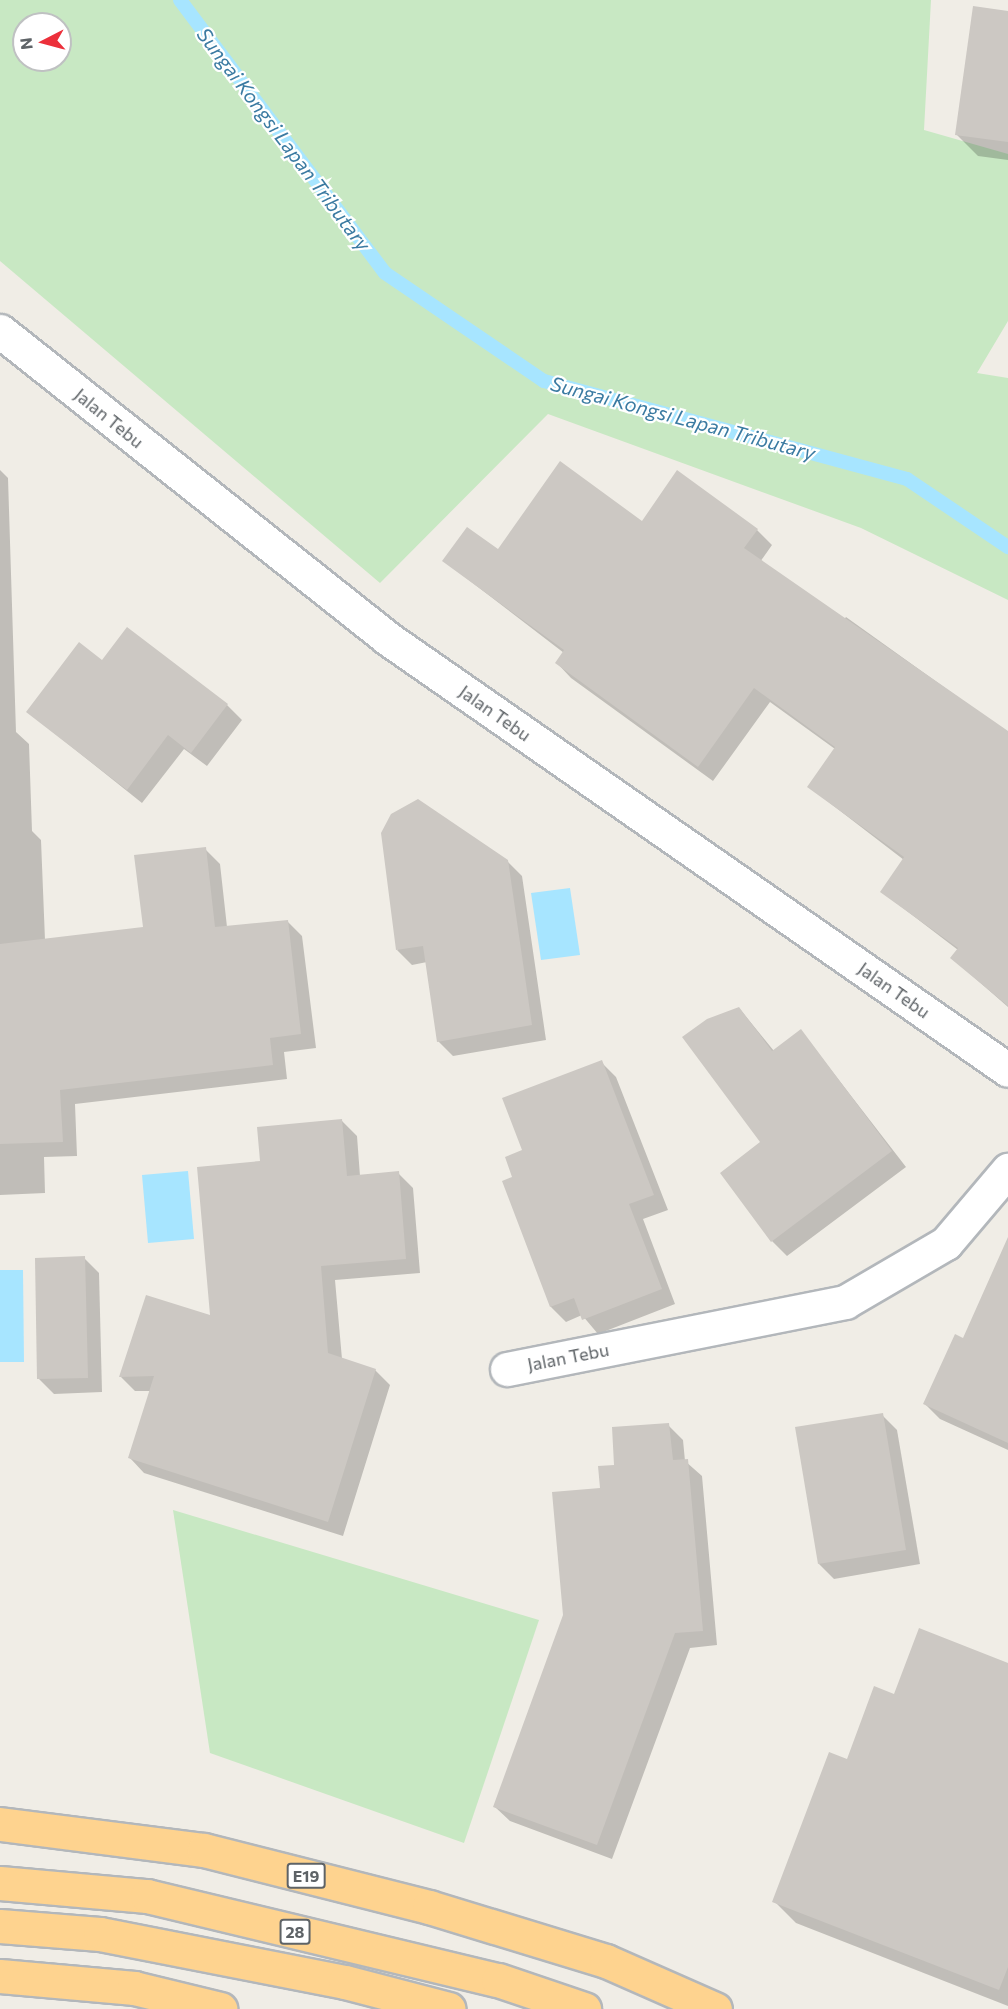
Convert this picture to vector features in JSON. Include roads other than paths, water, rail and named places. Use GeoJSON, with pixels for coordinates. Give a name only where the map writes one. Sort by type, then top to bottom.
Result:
{"type":"FeatureCollection","features":[{"type":"Feature","properties":{"kind":"highway","name":"E19"},"geometry":{"type":"LineString","coordinates":[[0,1824],[204,1850],[429,1906],[606,1961],[715,2009]]}},
{"type":"Feature","properties":{"kind":"highway","name":"28"},"geometry":{"type":"LineString","coordinates":[[0,1883],[147,1896],[498,1980],[584,2009]]}},
{"type":"Feature","properties":{"kind":"highway"},"geometry":{"type":"LineString","coordinates":[[0,1926],[100,1934],[345,1983],[449,2009]]}},
{"type":"Feature","properties":{"kind":"highway"},"geometry":{"type":"LineString","coordinates":[[0,1976],[131,1998],[220,2009]]}},
{"type":"Feature","properties":{"kind":"street","name":"Jalan Tebu"},"geometry":{"type":"LineString","coordinates":[[0,331],[387,638],[1008,1070]]}},
{"type":"Feature","properties":{"kind":"street","name":"Jalan Tebu"},"geometry":{"type":"LineString","coordinates":[[507,1369],[846,1302],[946,1243],[1008,1170]]}},
{"type":"Feature","properties":{"kind":"water"},"geometry":{"type":"Polygon","coordinates":[[[570,888],[580,955],[541,960],[531,893],[570,888]]]}},
{"type":"Feature","properties":{"kind":"water"},"geometry":{"type":"Polygon","coordinates":[[[188,1171],[194,1239],[148,1243],[142,1175],[188,1171]]]}},
{"type":"Feature","properties":{"kind":"water"},"geometry":{"type":"Polygon","coordinates":[[[0,1270],[23,1270],[24,1362],[0,1362],[0,1270]]]}},
{"type":"Feature","properties":{"kind":"waterway","name":"Sungai Kongsi Lapan Tributary"},"geometry":{"type":"LineString","coordinates":[[180,0],[385,273],[544,381],[907,479],[1008,547]]}}]}
